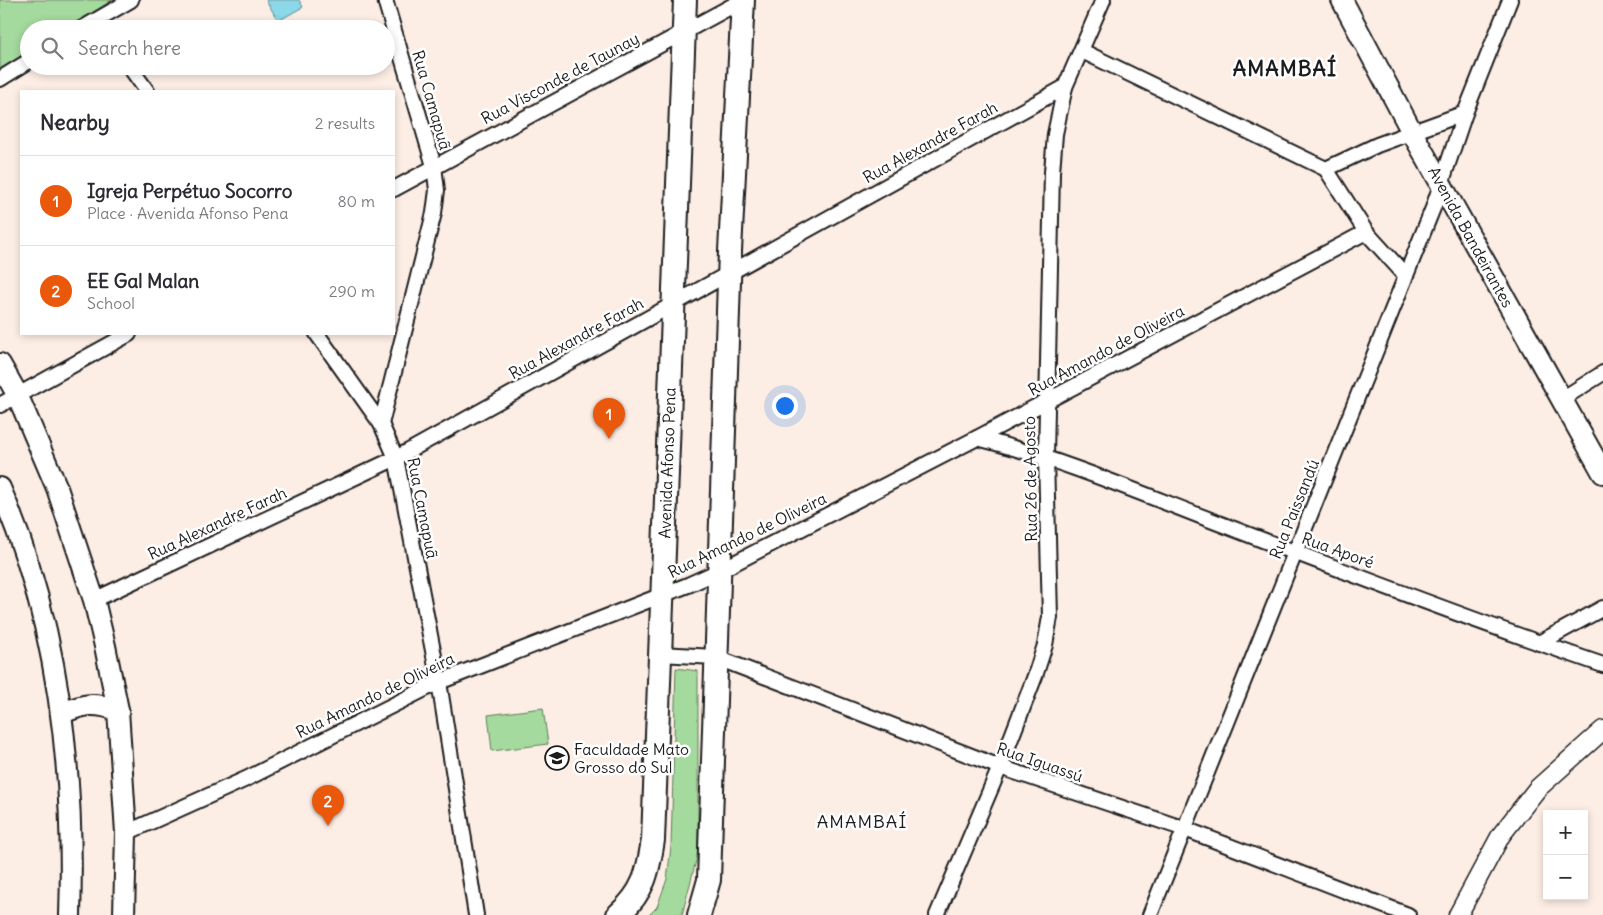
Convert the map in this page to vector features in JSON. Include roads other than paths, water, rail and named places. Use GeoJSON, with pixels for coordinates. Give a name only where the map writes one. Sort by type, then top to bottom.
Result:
{"type":"FeatureCollection","features":[{"type":"Feature","properties":{"kind":"main road","name":"Avenida Afonso Pena"},"geometry":{"type":"LineString","coordinates":[[619,914],[638,894],[648,874],[653,840],[685,0]]}},
{"type":"Feature","properties":{"kind":"main road"},"geometry":{"type":"LineString","coordinates":[[698,915],[709,880],[715,658],[743,0]]}},
{"type":"Feature","properties":{"kind":"main road","name":"Avenida Bandeirantes"},"geometry":{"type":"LineString","coordinates":[[1342,0],[1412,134],[1603,473]]}},
{"type":"Feature","properties":{"kind":"main road"},"geometry":{"type":"LineString","coordinates":[[0,364],[8,399],[57,488],[94,600],[118,710],[126,833],[124,915]]}},
{"type":"Feature","properties":{"kind":"main road"},"geometry":{"type":"LineString","coordinates":[[0,488],[19,536],[37,601],[62,713],[67,754],[71,822],[70,915]]}},
{"type":"Feature","properties":{"kind":"main road"},"geometry":{"type":"LineString","coordinates":[[62,713],[84,705],[94,704],[118,710]]}},
{"type":"Feature","properties":{"kind":"street"},"geometry":{"type":"LineString","coordinates":[[104,20],[131,0]]}},
{"type":"Feature","properties":{"kind":"street","name":"Rua Camapuã"},"geometry":{"type":"LineString","coordinates":[[384,0],[390,20]]}},
{"type":"Feature","properties":{"kind":"street","name":"Rua Visconde de Taunay"},"geometry":{"type":"LineString","coordinates":[[395,188],[743,0]]}},
{"type":"Feature","properties":{"kind":"street","name":"Rua 26 de Agosto"},"geometry":{"type":"LineString","coordinates":[[937,915],[1000,768],[1045,645],[1050,617],[1046,457],[1052,172],[1055,134],[1065,87],[1103,0]]}},
{"type":"Feature","properties":{"kind":"street","name":"Rua Paissandú"},"geometry":{"type":"LineString","coordinates":[[1150,915],[1433,208],[1440,182],[1465,113],[1510,0]]}},
{"type":"Feature","properties":{"kind":"street","name":"Rua Camapuã"},"geometry":{"type":"LineString","coordinates":[[395,37],[434,166],[437,190],[434,212],[381,424],[396,458],[439,682],[476,915]]}},
{"type":"Feature","properties":{"kind":"street"},"geometry":{"type":"LineString","coordinates":[[1082,51],[1326,169],[1366,232],[1406,276]]}},
{"type":"Feature","properties":{"kind":"street"},"geometry":{"type":"LineString","coordinates":[[0,79],[20,67]]}},
{"type":"Feature","properties":{"kind":"street"},"geometry":{"type":"LineString","coordinates":[[135,75],[146,90]]}},
{"type":"Feature","properties":{"kind":"street","name":"Rua Alexandre Farah"},"geometry":{"type":"LineString","coordinates":[[94,600],[396,458],[1065,87]]}},
{"type":"Feature","properties":{"kind":"street"},"geometry":{"type":"LineString","coordinates":[[1326,169],[1377,145],[1412,134],[1465,113]]}},
{"type":"Feature","properties":{"kind":"street","name":"Rua Amando de Oliveira"},"geometry":{"type":"LineString","coordinates":[[126,833],[246,779],[439,682],[719,571],[977,438],[1366,232]]}},
{"type":"Feature","properties":{"kind":"street"},"geometry":{"type":"LineString","coordinates":[[8,399],[127,335]]}},
{"type":"Feature","properties":{"kind":"street"},"geometry":{"type":"LineString","coordinates":[[319,335],[381,424]]}},
{"type":"Feature","properties":{"kind":"street"},"geometry":{"type":"LineString","coordinates":[[1562,399],[1603,373]]}},
{"type":"Feature","properties":{"kind":"street","name":"Rua Aporé"},"geometry":{"type":"LineString","coordinates":[[977,438],[1046,457],[1296,553],[1603,665]]}},
{"type":"Feature","properties":{"kind":"street"},"geometry":{"type":"LineString","coordinates":[[1539,643],[1603,608]]}},
{"type":"Feature","properties":{"kind":"street","name":"Rua Iguassú"},"geometry":{"type":"LineString","coordinates":[[660,654],[715,658],[1000,768],[1185,829],[1408,915]]}},
{"type":"Feature","properties":{"kind":"street"},"geometry":{"type":"LineString","coordinates":[[1458,915],[1501,835],[1537,789],[1603,730]]}},
{"type":"Feature","properties":{"kind":"water"},"geometry":{"type":"Polygon","coordinates":[[[266,0],[299,0],[303,7],[277,20],[266,0]]]}},
{"type":"Feature","properties":{"kind":"place","name":"Igreja Perpétuo Socorro"},"geometry":{"type":"Point","coordinates":[609,439]}},
{"type":"Feature","properties":{"kind":"place","name":"Faculdade Mato Grosso do Sul"},"geometry":{"type":"Point","coordinates":[557,758]}},
{"type":"Feature","properties":{"kind":"place","name":"EE Gal Malan"},"geometry":{"type":"Point","coordinates":[328,826]}},
{"type":"Feature","properties":{"kind":"district","name":"AMAMBAÍ"},"geometry":{"type":"Point","coordinates":[1285,68]}},
{"type":"Feature","properties":{"kind":"district","name":"AMAMBAÍ"},"geometry":{"type":"Point","coordinates":[862,821]}}]}
